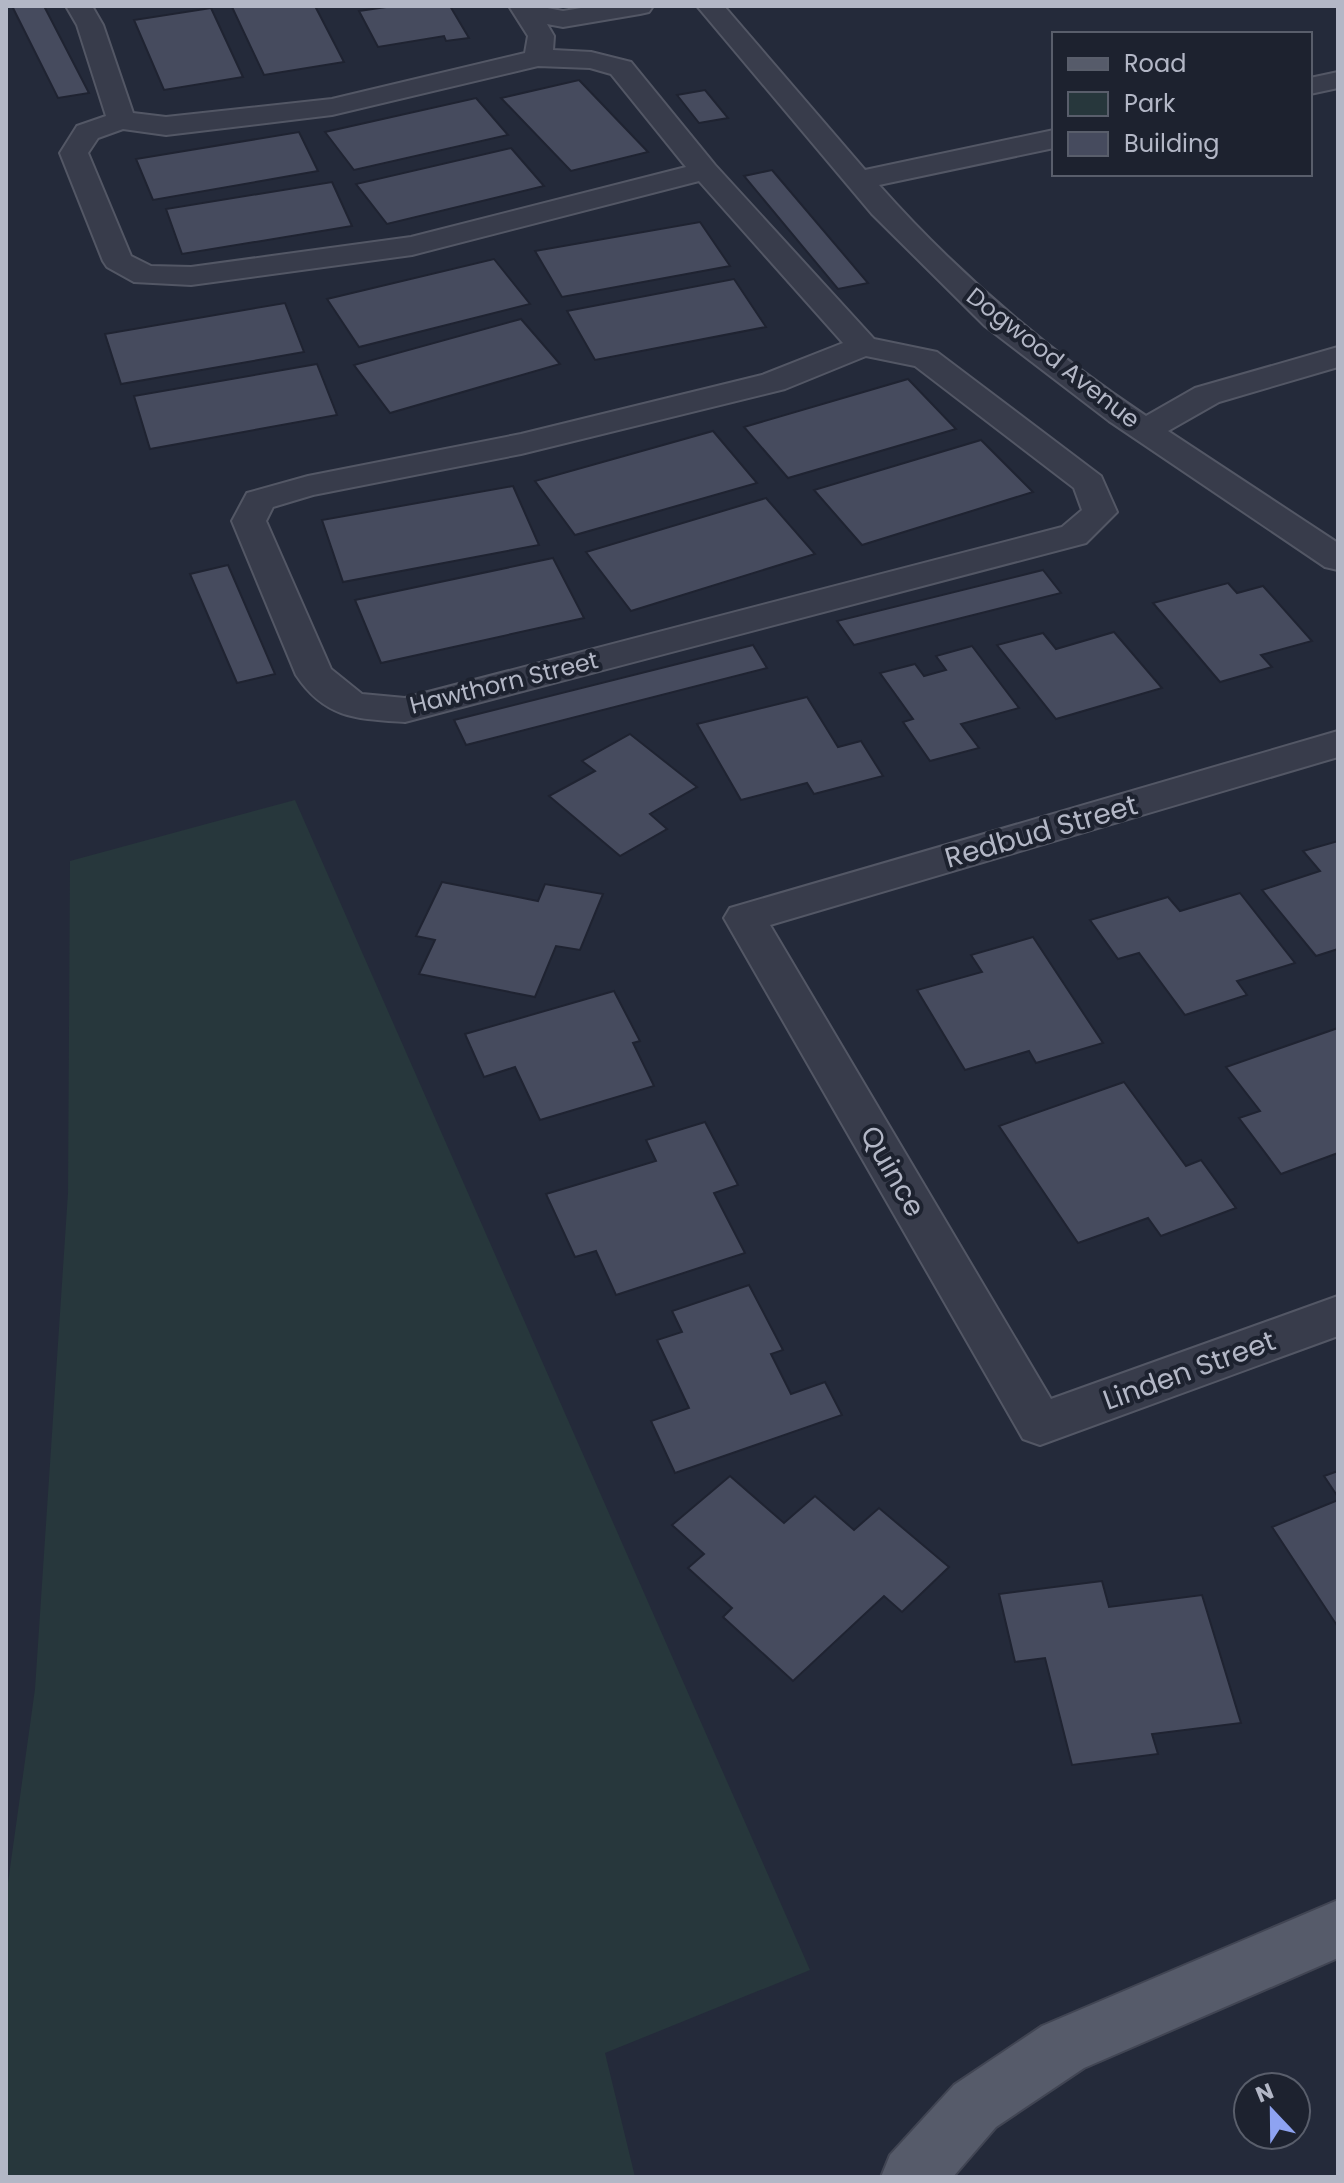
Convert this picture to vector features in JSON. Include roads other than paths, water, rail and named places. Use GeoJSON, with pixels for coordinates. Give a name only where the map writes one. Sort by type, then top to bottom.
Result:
{"type":"FeatureCollection","features":[{"type":"Feature","properties":{"kind":"main road"},"geometry":{"type":"LineString","coordinates":[[912,2177],[975,2106],[1063,2047],[1338,1929]]}},
{"type":"Feature","properties":{"kind":"street"},"geometry":{"type":"LineString","coordinates":[[79,6],[90,25],[121,120]]}},
{"type":"Feature","properties":{"kind":"street"},"geometry":{"type":"LineString","coordinates":[[527,8],[563,19],[640,6]]}},
{"type":"Feature","properties":{"kind":"street","name":"Dogwood Avenue"},"geometry":{"type":"LineString","coordinates":[[710,6],[926,255],[997,321],[1095,396],[1338,559]]}},
{"type":"Feature","properties":{"kind":"street"},"geometry":{"type":"LineString","coordinates":[[527,8],[541,36],[538,58]]}},
{"type":"Feature","properties":{"kind":"street"},"geometry":{"type":"LineString","coordinates":[[705,171],[412,246],[191,276],[145,275],[118,261],[74,153],[87,132],[121,120],[166,126],[332,107],[538,58],[591,60],[621,68],[705,171],[863,346]]}},
{"type":"Feature","properties":{"kind":"street"},"geometry":{"type":"LineString","coordinates":[[1312,86],[1338,80]]}},
{"type":"Feature","properties":{"kind":"street"},"geometry":{"type":"LineString","coordinates":[[861,180],[1052,139]]}},
{"type":"Feature","properties":{"kind":"street","name":"Hawthorn Street"},"geometry":{"type":"LineString","coordinates":[[863,346],[926,359],[1089,483],[1100,512],[1074,535],[405,710],[352,706],[315,675],[249,521],[259,500],[308,486],[521,444],[773,382],[863,346]]}},
{"type":"Feature","properties":{"kind":"street"},"geometry":{"type":"LineString","coordinates":[[1146,430],[1207,395],[1338,357]]}},
{"type":"Feature","properties":{"kind":"street","name":"Redbud Street"},"geometry":{"type":"LineString","coordinates":[[745,918],[1338,744]]}},
{"type":"Feature","properties":{"kind":"street","name":"Quince"},"geometry":{"type":"LineString","coordinates":[[745,918],[1040,1424]]}},
{"type":"Feature","properties":{"kind":"street","name":"Linden Street"},"geometry":{"type":"LineString","coordinates":[[1040,1424],[1338,1316]]}}]}
